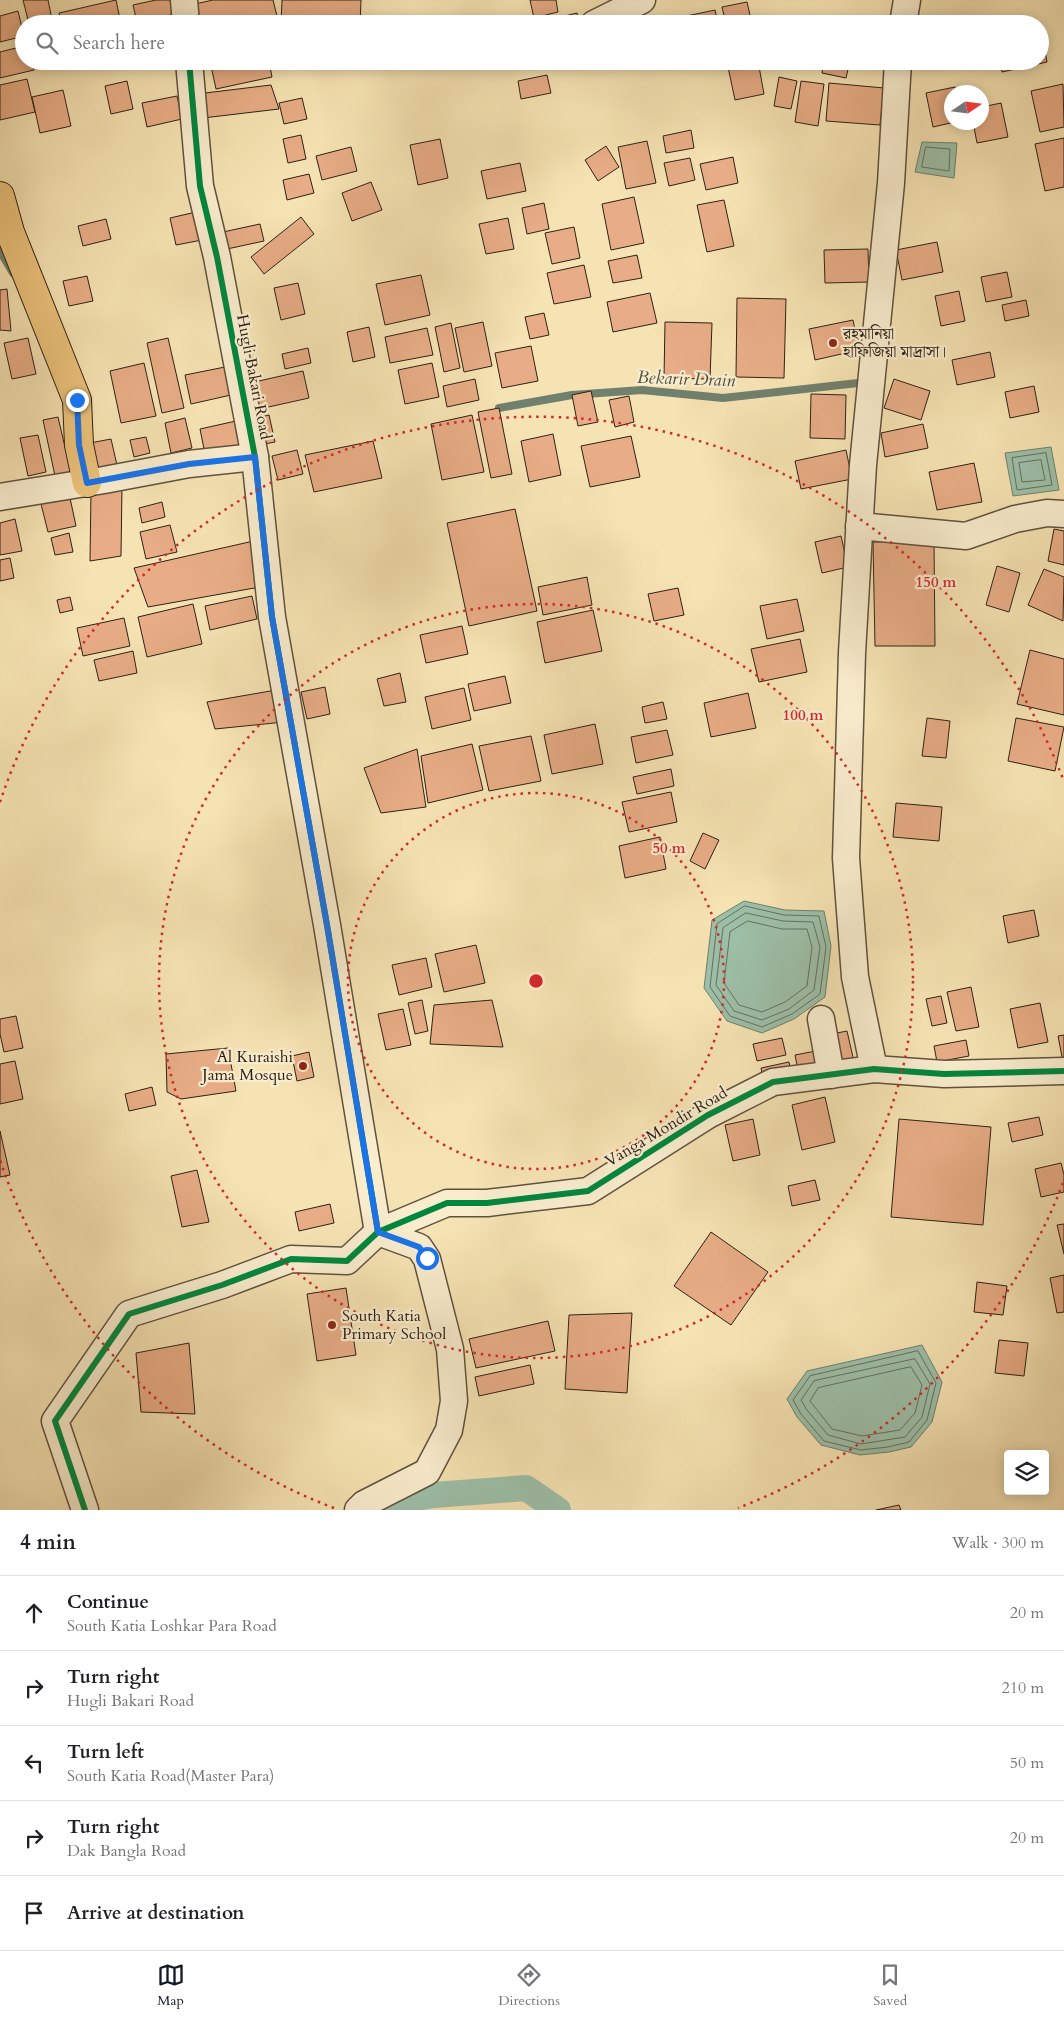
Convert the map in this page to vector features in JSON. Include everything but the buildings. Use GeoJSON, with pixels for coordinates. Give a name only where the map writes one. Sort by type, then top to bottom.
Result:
{"type":"FeatureCollection","features":[{"type":"Feature","properties":{"kind":"main road"},"geometry":{"type":"LineString","coordinates":[[0,196],[10,232],[77,400],[79,445],[87,483]]}},
{"type":"Feature","properties":{"kind":"street"},"geometry":{"type":"LineString","coordinates":[[184,0],[185,15]]}},
{"type":"Feature","properties":{"kind":"street"},"geometry":{"type":"LineString","coordinates":[[612,15],[642,0]]}},
{"type":"Feature","properties":{"kind":"street"},"geometry":{"type":"LineString","coordinates":[[904,15],[907,0]]}},
{"type":"Feature","properties":{"kind":"street","name":"Hugli Bakari Road"},"geometry":{"type":"LineString","coordinates":[[190,70],[200,186],[217,257],[255,457],[272,617],[327,925],[378,1232]]}},
{"type":"Feature","properties":{"kind":"street"},"geometry":{"type":"LineString","coordinates":[[874,1070],[855,977],[846,858],[852,653],[863,465],[890,193],[897,70]]}},
{"type":"Feature","properties":{"kind":"street"},"geometry":{"type":"LineString","coordinates":[[0,497],[189,464],[255,457]]}},
{"type":"Feature","properties":{"kind":"street"},"geometry":{"type":"LineString","coordinates":[[860,526],[966,536],[1015,518],[1047,513],[1064,514]]}},
{"type":"Feature","properties":{"kind":"street"},"geometry":{"type":"LineString","coordinates":[[821,1019],[831,1075]]}},
{"type":"Feature","properties":{"kind":"street","name":"Vanga Mondir Road"},"geometry":{"type":"LineString","coordinates":[[378,1232],[447,1203],[488,1203],[588,1191],[708,1114],[773,1082],[874,1070],[944,1074],[1064,1070]]}},
{"type":"Feature","properties":{"kind":"street"},"geometry":{"type":"LineString","coordinates":[[86,1510],[54,1421],[129,1314],[222,1285],[290,1259],[347,1261],[378,1232],[419,1247],[427,1258],[450,1349],[454,1401],[449,1430],[427,1472],[364,1504],[358,1510]]}},
{"type":"Feature","properties":{"kind":"water"},"geometry":{"type":"Polygon","coordinates":[[[922,142],[957,143],[954,178],[915,172],[922,142]]]}},
{"type":"Feature","properties":{"kind":"water"},"geometry":{"type":"Polygon","coordinates":[[[1051,447],[1059,490],[1013,496],[1005,453],[1051,447]]]}},
{"type":"Feature","properties":{"kind":"water"},"geometry":{"type":"Polygon","coordinates":[[[744,901],[785,910],[824,911],[831,946],[825,997],[794,1019],[762,1033],[727,1021],[704,988],[712,920],[744,901]]]}},
{"type":"Feature","properties":{"kind":"water"},"geometry":{"type":"Polygon","coordinates":[[[922,1345],[942,1382],[932,1422],[911,1447],[889,1452],[860,1455],[821,1445],[797,1417],[787,1399],[807,1371],[922,1345]]]}},
{"type":"Feature","properties":{"kind":"waterway"},"geometry":{"type":"LineString","coordinates":[[0,251],[13,273]]}},
{"type":"Feature","properties":{"kind":"waterway","name":"Bekarir Drain"},"geometry":{"type":"LineString","coordinates":[[499,408],[572,395],[642,390],[723,398],[867,382]]}},
{"type":"Feature","properties":{"kind":"waterway"},"geometry":{"type":"LineString","coordinates":[[366,1506],[434,1495],[526,1488],[558,1510]]}},
{"type":"Feature","properties":{"kind":"cycle path"},"geometry":{"type":"LineString","coordinates":[[190,70],[200,186],[217,257],[255,457],[272,617],[327,925],[378,1232]]}},
{"type":"Feature","properties":{"kind":"cycle path"},"geometry":{"type":"LineString","coordinates":[[85,1510],[55,1421],[129,1314],[222,1285],[291,1259],[347,1261],[378,1232],[447,1203],[487,1203],[588,1191],[708,1115],[773,1082],[874,1069],[944,1074],[1064,1071]]}},
{"type":"Feature","properties":{"kind":"place","name":"রহমানিয়া হাফিজিয়া মাদ্রাসা।"},"geometry":{"type":"Point","coordinates":[833,343]}},
{"type":"Feature","properties":{"kind":"place","name":"Al Kuraishi Jama Mosque"},"geometry":{"type":"Point","coordinates":[303,1066]}},
{"type":"Feature","properties":{"kind":"place","name":"South Katia Primary School"},"geometry":{"type":"Point","coordinates":[332,1325]}},
{"type":"Feature","properties":{"kind":"route"},"geometry":{"type":"LineString","coordinates":[[77,400],[79,445],[87,483],[189,464],[255,457],[272,617],[327,925],[378,1232],[419,1247],[427,1258]]}}]}
